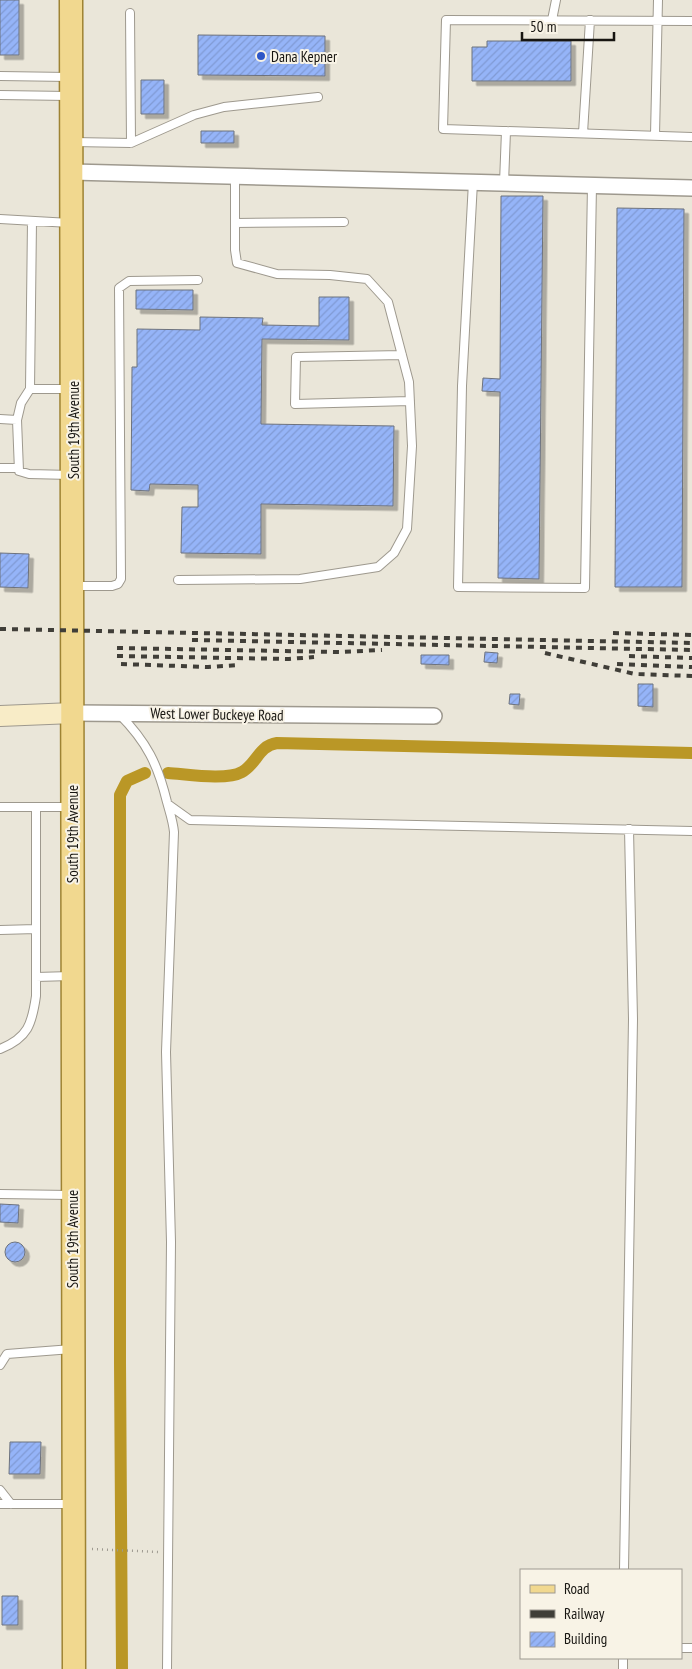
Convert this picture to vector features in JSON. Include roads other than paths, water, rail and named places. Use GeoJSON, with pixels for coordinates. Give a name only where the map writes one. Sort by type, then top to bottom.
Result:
{"type":"FeatureCollection","features":[{"type":"Feature","properties":{"kind":"main road","name":"South 19th Avenue"},"geometry":{"type":"LineString","coordinates":[[71,0],[74,1669]]}},
{"type":"Feature","properties":{"kind":"main road","name":"West Lower Buckeye Road"},"geometry":{"type":"LineString","coordinates":[[0,716],[73,713]]}},
{"type":"Feature","properties":{"kind":"street"},"geometry":{"type":"LineString","coordinates":[[72,172],[692,188]]}},
{"type":"Feature","properties":{"kind":"street","name":"West Lower Buckeye Road"},"geometry":{"type":"LineString","coordinates":[[73,713],[434,716]]}},
{"type":"Feature","properties":{"kind":"lane"},"geometry":{"type":"LineString","coordinates":[[552,20],[556,0]]}},
{"type":"Feature","properties":{"kind":"lane"},"geometry":{"type":"LineString","coordinates":[[655,135],[658,0]]}},
{"type":"Feature","properties":{"kind":"lane"},"geometry":{"type":"LineString","coordinates":[[130,12],[131,143]]}},
{"type":"Feature","properties":{"kind":"lane"},"geometry":{"type":"LineString","coordinates":[[692,21],[446,20],[443,129],[692,137]]}},
{"type":"Feature","properties":{"kind":"lane"},"geometry":{"type":"LineString","coordinates":[[583,133],[590,20]]}},
{"type":"Feature","properties":{"kind":"lane"},"geometry":{"type":"LineString","coordinates":[[0,76],[72,86]]}},
{"type":"Feature","properties":{"kind":"lane"},"geometry":{"type":"LineString","coordinates":[[0,95],[72,86]]}},
{"type":"Feature","properties":{"kind":"lane"},"geometry":{"type":"LineString","coordinates":[[72,142],[131,143],[194,116],[224,107],[318,97]]}},
{"type":"Feature","properties":{"kind":"lane"},"geometry":{"type":"LineString","coordinates":[[504,183],[506,131]]}},
{"type":"Feature","properties":{"kind":"lane"},"geometry":{"type":"LineString","coordinates":[[178,580],[300,579],[378,567],[394,553],[406,529],[412,446],[409,382],[388,302],[367,279],[330,275],[277,274],[237,263],[235,176]]}},
{"type":"Feature","properties":{"kind":"lane"},"geometry":{"type":"LineString","coordinates":[[473,182],[462,386],[458,587],[584,588],[592,185]]}},
{"type":"Feature","properties":{"kind":"lane"},"geometry":{"type":"LineString","coordinates":[[0,219],[72,224]]}},
{"type":"Feature","properties":{"kind":"lane"},"geometry":{"type":"LineString","coordinates":[[17,468],[18,420],[21,403],[30,388],[32,221]]}},
{"type":"Feature","properties":{"kind":"lane"},"geometry":{"type":"LineString","coordinates":[[235,222],[344,222]]}},
{"type":"Feature","properties":{"kind":"lane"},"geometry":{"type":"LineString","coordinates":[[73,586],[112,586],[118,584],[121,579],[119,288],[129,281],[198,280]]}},
{"type":"Feature","properties":{"kind":"lane"},"geometry":{"type":"LineString","coordinates":[[402,355],[296,357],[294,404],[410,401]]}},
{"type":"Feature","properties":{"kind":"lane"},"geometry":{"type":"LineString","coordinates":[[30,388],[72,389]]}},
{"type":"Feature","properties":{"kind":"lane"},"geometry":{"type":"LineString","coordinates":[[0,419],[18,420]]}},
{"type":"Feature","properties":{"kind":"lane"},"geometry":{"type":"LineString","coordinates":[[0,468],[17,468],[23,473],[29,474],[73,475]]}},
{"type":"Feature","properties":{"kind":"lane"},"geometry":{"type":"LineString","coordinates":[[118,713],[136,731],[146,745],[162,777],[173,819],[174,832],[166,1052],[171,1242],[167,1669]]}},
{"type":"Feature","properties":{"kind":"lane"},"geometry":{"type":"LineString","coordinates":[[168,803],[190,820],[692,831]]}},
{"type":"Feature","properties":{"kind":"lane"},"geometry":{"type":"LineString","coordinates":[[0,807],[72,807]]}},
{"type":"Feature","properties":{"kind":"lane"},"geometry":{"type":"LineString","coordinates":[[0,1049],[19,1038],[33,1021],[36,977],[36,807]]}},
{"type":"Feature","properties":{"kind":"lane"},"geometry":{"type":"LineString","coordinates":[[624,1569],[633,1019],[629,829]]}},
{"type":"Feature","properties":{"kind":"lane"},"geometry":{"type":"LineString","coordinates":[[0,930],[36,928]]}},
{"type":"Feature","properties":{"kind":"lane"},"geometry":{"type":"LineString","coordinates":[[36,977],[72,976]]}},
{"type":"Feature","properties":{"kind":"lane"},"geometry":{"type":"LineString","coordinates":[[0,1194],[72,1195]]}},
{"type":"Feature","properties":{"kind":"lane"},"geometry":{"type":"LineString","coordinates":[[0,1365],[7,1354],[72,1349]]}},
{"type":"Feature","properties":{"kind":"lane"},"geometry":{"type":"LineString","coordinates":[[0,1490],[11,1504]]}},
{"type":"Feature","properties":{"kind":"lane"},"geometry":{"type":"LineString","coordinates":[[0,1504],[73,1504]]}},
{"type":"Feature","properties":{"kind":"waterway"},"geometry":{"type":"LineString","coordinates":[[168,773],[216,777],[235,775],[247,769],[262,751],[277,743],[692,753]]}},
{"type":"Feature","properties":{"kind":"waterway"},"geometry":{"type":"LineString","coordinates":[[122,1669],[120,795],[127,781],[145,773]]}},
{"type":"Feature","properties":{"kind":"railway"},"geometry":{"type":"LineString","coordinates":[[0,629],[692,643]]}},
{"type":"Feature","properties":{"kind":"railway"},"geometry":{"type":"LineString","coordinates":[[613,633],[692,635]]}},
{"type":"Feature","properties":{"kind":"railway"},"geometry":{"type":"LineString","coordinates":[[192,640],[692,650]]}},
{"type":"Feature","properties":{"kind":"railway"},"geometry":{"type":"LineString","coordinates":[[117,648],[339,652],[382,650]]}},
{"type":"Feature","properties":{"kind":"railway"},"geometry":{"type":"LineString","coordinates":[[545,653],[635,674],[692,676]]}},
{"type":"Feature","properties":{"kind":"railway"},"geometry":{"type":"LineString","coordinates":[[117,656],[289,659],[314,657]]}},
{"type":"Feature","properties":{"kind":"railway"},"geometry":{"type":"LineString","coordinates":[[629,656],[692,658]]}},
{"type":"Feature","properties":{"kind":"railway"},"geometry":{"type":"LineString","coordinates":[[121,664],[208,667],[240,665]]}},
{"type":"Feature","properties":{"kind":"railway"},"geometry":{"type":"LineString","coordinates":[[617,664],[692,667]]}},
{"type":"Feature","properties":{"kind":"place","name":"Dana Kepner"},"geometry":{"type":"Point","coordinates":[261,56]}}]}
